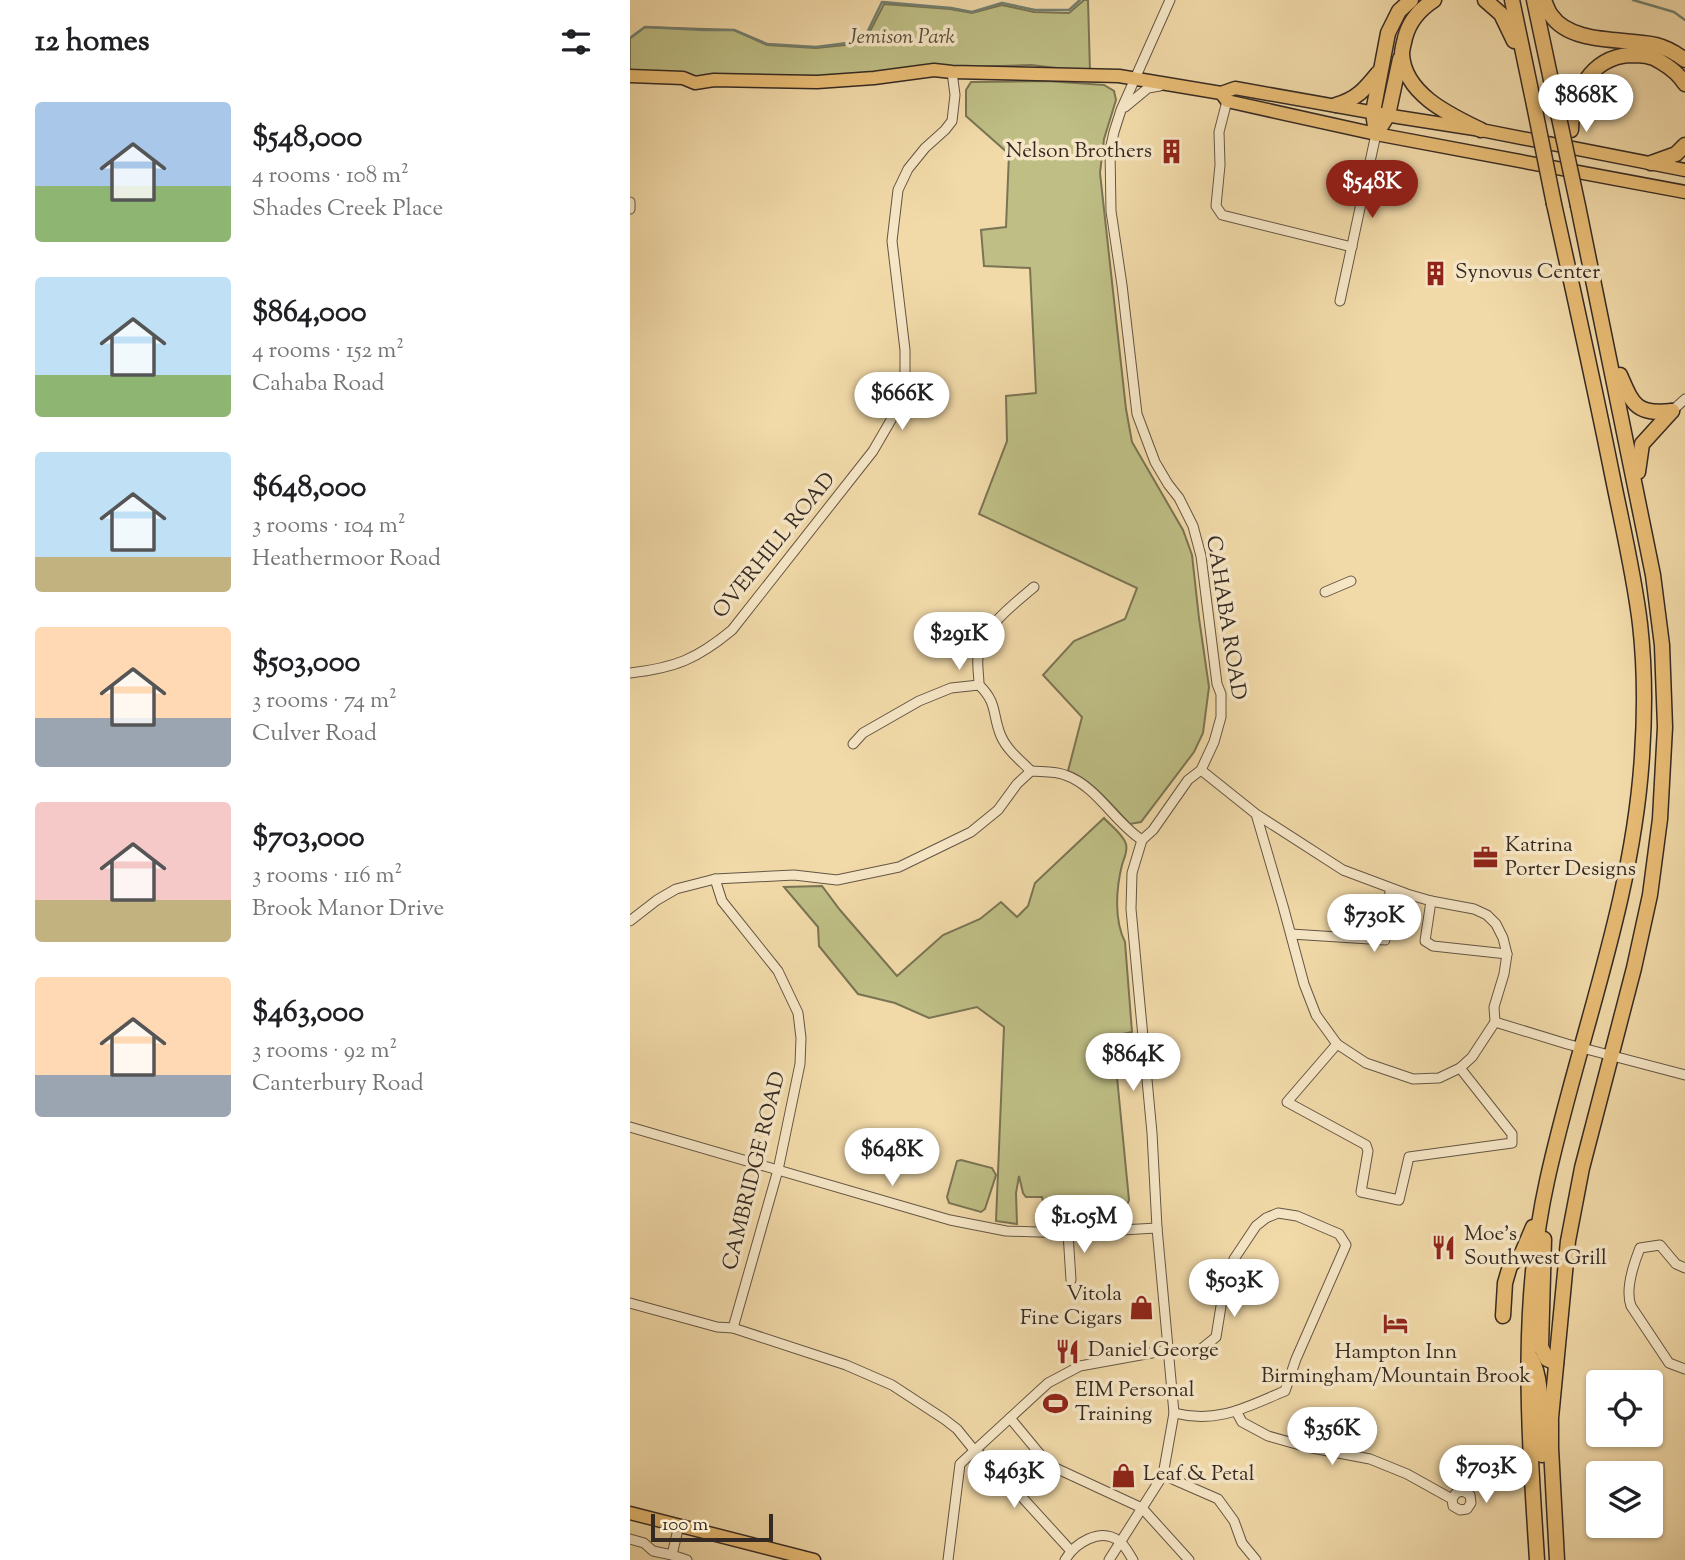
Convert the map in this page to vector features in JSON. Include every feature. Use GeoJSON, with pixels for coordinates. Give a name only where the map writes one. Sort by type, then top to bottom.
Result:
{"type":"FeatureCollection","features":[{"type":"Feature","properties":{"kind":"highway"},"geometry":{"type":"LineString","coordinates":[[1376,134],[1373,112],[1390,26],[1399,11],[1411,0]]}},
{"type":"Feature","properties":{"kind":"highway"},"geometry":{"type":"LineString","coordinates":[[1376,134],[1388,115],[1408,27],[1425,6],[1434,0]]}},
{"type":"Feature","properties":{"kind":"highway"},"geometry":{"type":"LineString","coordinates":[[1485,0],[1496,8],[1505,20],[1527,72]]}},
{"type":"Feature","properties":{"kind":"highway"},"geometry":{"type":"LineString","coordinates":[[1512,0],[1628,553],[1640,626],[1644,716],[1636,817],[1626,874],[1559,1133],[1537,1236],[1528,1352],[1528,1422],[1537,1560]]}},
{"type":"Feature","properties":{"kind":"highway"},"geometry":{"type":"LineString","coordinates":[[1534,0],[1558,113],[1606,292],[1602,322],[1637,488],[1659,616],[1665,727],[1660,819],[1650,895],[1637,957],[1575,1200],[1568,1241],[1551,1418],[1556,1545]]}},
{"type":"Feature","properties":{"kind":"highway"},"geometry":{"type":"LineString","coordinates":[[1544,0],[1551,15],[1569,30],[1644,50],[1672,68],[1685,84]]}},
{"type":"Feature","properties":{"kind":"highway"},"geometry":{"type":"LineString","coordinates":[[1583,207],[1571,130],[1574,103],[1587,79],[1609,60],[1655,46],[1674,52],[1685,60]]}},
{"type":"Feature","properties":{"kind":"highway"},"geometry":{"type":"LineString","coordinates":[[1402,52],[1406,72],[1420,91],[1443,111],[1481,130]]}},
{"type":"Feature","properties":{"kind":"highway"},"geometry":{"type":"LineString","coordinates":[[1336,105],[1356,97],[1379,72]]}},
{"type":"Feature","properties":{"kind":"highway"},"geometry":{"type":"LineString","coordinates":[[1651,163],[1676,154],[1685,145]]}},
{"type":"Feature","properties":{"kind":"highway"},"geometry":{"type":"LineString","coordinates":[[1609,352],[1631,400],[1637,407],[1646,411],[1672,411]]}},
{"type":"Feature","properties":{"kind":"highway"},"geometry":{"type":"LineString","coordinates":[[1637,488],[1642,444],[1672,411]]}},
{"type":"Feature","properties":{"kind":"highway"},"geometry":{"type":"LineString","coordinates":[[1503,1316],[1505,1283],[1510,1266],[1522,1253],[1542,1210]]}},
{"type":"Feature","properties":{"kind":"highway"},"geometry":{"type":"LineString","coordinates":[[1542,1210],[1545,1253],[1541,1347],[1547,1360],[1556,1363]]}},
{"type":"Feature","properties":{"kind":"highway"},"geometry":{"type":"LineString","coordinates":[[1528,1352],[1536,1366],[1539,1380],[1542,1450],[1558,1560]]}},
{"type":"Feature","properties":{"kind":"main road"},"geometry":{"type":"LineString","coordinates":[[630,76],[683,78],[695,83],[714,80],[817,82],[934,70],[1119,76],[1168,84],[1376,134],[1685,192]]}},
{"type":"Feature","properties":{"kind":"main road"},"geometry":{"type":"LineString","coordinates":[[1224,97],[1235,88],[1481,130],[1685,170]]}},
{"type":"Feature","properties":{"kind":"main road"},"geometry":{"type":"LineString","coordinates":[[630,1513],[814,1560]]}},
{"type":"Feature","properties":{"kind":"street","name":"CAHABA ROAD"},"geometry":{"type":"LineString","coordinates":[[1109,1560],[1164,1475],[1174,1413],[1131,909],[1132,873],[1142,840],[1153,830],[1188,780],[1201,770],[1221,718],[1222,694],[1217,684],[1201,556],[1193,526],[1179,498],[1155,462],[1137,414],[1111,211],[1110,150],[1121,110],[1170,0]]}},
{"type":"Feature","properties":{"kind":"street","name":"OVERHILL ROAD"},"geometry":{"type":"LineString","coordinates":[[630,673],[657,670],[689,660],[711,648],[732,630],[873,451],[891,420],[905,377],[905,350],[892,241],[898,190],[908,169],[952,121],[955,95],[952,72]]}},
{"type":"Feature","properties":{"kind":"street"},"geometry":{"type":"LineString","coordinates":[[1121,110],[1148,88],[1168,84]]}},
{"type":"Feature","properties":{"kind":"street"},"geometry":{"type":"LineString","coordinates":[[1224,97],[1219,132],[1220,166],[1216,206],[1222,215],[1352,247]]}},
{"type":"Feature","properties":{"kind":"street"},"geometry":{"type":"LineString","coordinates":[[1340,301],[1376,134]]}},
{"type":"Feature","properties":{"kind":"street"},"geometry":{"type":"LineString","coordinates":[[630,202],[630,209]]}},
{"type":"Feature","properties":{"kind":"street"},"geometry":{"type":"LineString","coordinates":[[1672,411],[1685,399]]}},
{"type":"Feature","properties":{"kind":"street"},"geometry":{"type":"LineString","coordinates":[[1325,592],[1351,581]]}},
{"type":"Feature","properties":{"kind":"street"},"geometry":{"type":"LineString","coordinates":[[1034,587],[1001,615],[983,640],[978,655],[979,685],[990,696],[1006,745],[1031,771],[1063,774],[1086,787],[1132,834],[1142,840]]}},
{"type":"Feature","properties":{"kind":"street"},"geometry":{"type":"LineString","coordinates":[[853,744],[863,733],[919,701],[951,688],[979,685]]}},
{"type":"Feature","properties":{"kind":"street"},"geometry":{"type":"LineString","coordinates":[[1201,770],[1256,814],[1342,870],[1430,901],[1474,909],[1487,915],[1496,924],[1507,954],[1494,1007],[1495,1022],[1472,1057],[1460,1068],[1438,1078],[1413,1079],[1366,1063],[1337,1044],[1316,1015],[1304,984],[1256,814]]}},
{"type":"Feature","properties":{"kind":"street"},"geometry":{"type":"LineString","coordinates":[[630,922],[657,900],[676,890],[715,879],[794,875],[837,880],[899,867],[971,832],[998,810],[1017,784],[1031,771]]}},
{"type":"Feature","properties":{"kind":"street","name":"CAMBRIDGE ROAD"},"geometry":{"type":"LineString","coordinates":[[715,879],[722,901],[778,971],[798,1013],[801,1038],[800,1064],[778,1170],[733,1328]]}},
{"type":"Feature","properties":{"kind":"street"},"geometry":{"type":"LineString","coordinates":[[1291,934],[1385,940],[1390,889]]}},
{"type":"Feature","properties":{"kind":"street"},"geometry":{"type":"LineString","coordinates":[[1430,901],[1424,941],[1433,946],[1507,954]]}},
{"type":"Feature","properties":{"kind":"street"},"geometry":{"type":"LineString","coordinates":[[1495,1022],[1685,1075]]}},
{"type":"Feature","properties":{"kind":"street"},"geometry":{"type":"LineString","coordinates":[[1337,1044],[1287,1102],[1366,1145],[1368,1151],[1361,1192],[1399,1200],[1409,1157],[1512,1143],[1512,1134],[1460,1068]]}},
{"type":"Feature","properties":{"kind":"street"},"geometry":{"type":"LineString","coordinates":[[630,1127],[950,1220],[1006,1231],[1068,1233],[1157,1228]]}},
{"type":"Feature","properties":{"kind":"street"},"geometry":{"type":"LineString","coordinates":[[948,1560],[960,1464],[1048,1383],[1080,1366],[1168,1350],[1195,1354],[1216,1337],[1222,1300],[1234,1259],[1256,1226],[1266,1218],[1278,1213],[1297,1216],[1339,1234],[1346,1245],[1296,1359],[1285,1391],[1215,1417],[1190,1417],[1174,1413]]}},
{"type":"Feature","properties":{"kind":"street"},"geometry":{"type":"LineString","coordinates":[[1068,1233],[1071,1280]]}},
{"type":"Feature","properties":{"kind":"street"},"geometry":{"type":"LineString","coordinates":[[1685,1268],[1676,1264],[1660,1245],[1640,1248],[1628,1298],[1670,1363],[1685,1369]]}},
{"type":"Feature","properties":{"kind":"street"},"geometry":{"type":"LineString","coordinates":[[630,1303],[717,1327],[733,1328],[846,1365],[892,1384],[953,1426],[974,1450],[990,1462],[1070,1551]]}},
{"type":"Feature","properties":{"kind":"street"},"geometry":{"type":"LineString","coordinates":[[1236,1411],[1242,1422],[1268,1436],[1307,1447],[1370,1459],[1407,1474],[1452,1499]]}},
{"type":"Feature","properties":{"kind":"street"},"geometry":{"type":"LineString","coordinates":[[1010,1418],[1049,1465],[1142,1508],[1189,1560]]}},
{"type":"Feature","properties":{"kind":"street"},"geometry":{"type":"LineString","coordinates":[[1164,1475],[1218,1499],[1234,1521],[1242,1543],[1255,1560]]}},
{"type":"Feature","properties":{"kind":"street"},"geometry":{"type":"LineString","coordinates":[[673,1555],[679,1525]]}},
{"type":"Feature","properties":{"kind":"street"},"geometry":{"type":"LineString","coordinates":[[1065,1560],[1079,1543],[1093,1537],[1108,1536],[1121,1542],[1133,1560]]}},
{"type":"Feature","properties":{"kind":"street"},"geometry":{"type":"LineString","coordinates":[[630,1539],[644,1543],[653,1551],[687,1560]]}},
{"type":"Feature","properties":{"kind":"green space","name":"Jemison Park"},"geometry":{"type":"Polygon","coordinates":[[[1084,0],[1088,0],[1090,72],[1031,65],[932,68],[810,78],[630,73],[630,38],[645,27],[734,30],[767,45],[816,48],[864,43],[884,4],[972,13],[1002,5],[1034,12],[1069,13],[1084,0]]]}},
{"type":"Feature","properties":{"kind":"green space"},"geometry":{"type":"Polygon","coordinates":[[[1047,81],[1104,85],[1114,91],[1116,100],[1104,139],[1100,173],[1126,409],[1132,442],[1183,530],[1192,555],[1209,687],[1203,733],[1194,752],[1141,822],[1130,824],[1094,787],[1068,771],[1082,717],[1043,675],[1074,641],[1125,619],[1137,588],[979,514],[1007,441],[1006,396],[1036,393],[1030,268],[984,266],[981,230],[1006,227],[1009,154],[966,116],[966,90],[971,82],[1047,81]]]}},
{"type":"Feature","properties":{"kind":"green space"},"geometry":{"type":"Polygon","coordinates":[[[1104,818],[1122,837],[1126,847],[1117,904],[1119,924],[1125,942],[1132,1032],[1113,1036],[1129,1200],[1127,1205],[1120,1209],[1046,1215],[1042,1197],[1026,1197],[1019,1176],[1016,1193],[1017,1224],[996,1221],[1004,1027],[977,1007],[929,1018],[895,1003],[858,994],[819,946],[818,927],[784,887],[822,886],[897,976],[943,935],[980,919],[1001,902],[1017,917],[1028,906],[1035,883],[1104,818]]]}},
{"type":"Feature","properties":{"kind":"green space"},"geometry":{"type":"Polygon","coordinates":[[[957,1161],[992,1168],[996,1175],[985,1209],[981,1212],[949,1203],[947,1197],[957,1161]]]}},
{"type":"Feature","properties":{"kind":"waterway"},"geometry":{"type":"LineString","coordinates":[[630,38],[645,27],[734,30],[767,44],[816,47],[863,41],[882,2],[972,12],[1002,3],[1035,10],[1069,10],[1080,0]]}},
{"type":"Feature","properties":{"kind":"waterway"},"geometry":{"type":"LineString","coordinates":[[1633,0],[1674,12],[1685,20]]}},
{"type":"Feature","properties":{"kind":"place","name":"Nelson Brothers"},"geometry":{"type":"Point","coordinates":[1172,152]}},
{"type":"Feature","properties":{"kind":"place","name":"Synovus Center"},"geometry":{"type":"Point","coordinates":[1435,273]}},
{"type":"Feature","properties":{"kind":"place","name":"Katrina Porter Designs"},"geometry":{"type":"Point","coordinates":[1485,858]}},
{"type":"Feature","properties":{"kind":"place","name":"Moe's Southwest Grill"},"geometry":{"type":"Point","coordinates":[1444,1247]}},
{"type":"Feature","properties":{"kind":"place","name":"Vitola Fine Cigars"},"geometry":{"type":"Point","coordinates":[1142,1307]}},
{"type":"Feature","properties":{"kind":"place","name":"Hampton Inn Birmingham/Mountain Brook"},"geometry":{"type":"Point","coordinates":[1396,1324]}},
{"type":"Feature","properties":{"kind":"place","name":"Daniel George"},"geometry":{"type":"Point","coordinates":[1068,1351]}},
{"type":"Feature","properties":{"kind":"place","name":"EIM Personal Training"},"geometry":{"type":"Point","coordinates":[1055,1403]}},
{"type":"Feature","properties":{"kind":"place","name":"Leaf & Petal"},"geometry":{"type":"Point","coordinates":[1123,1475]}}]}
